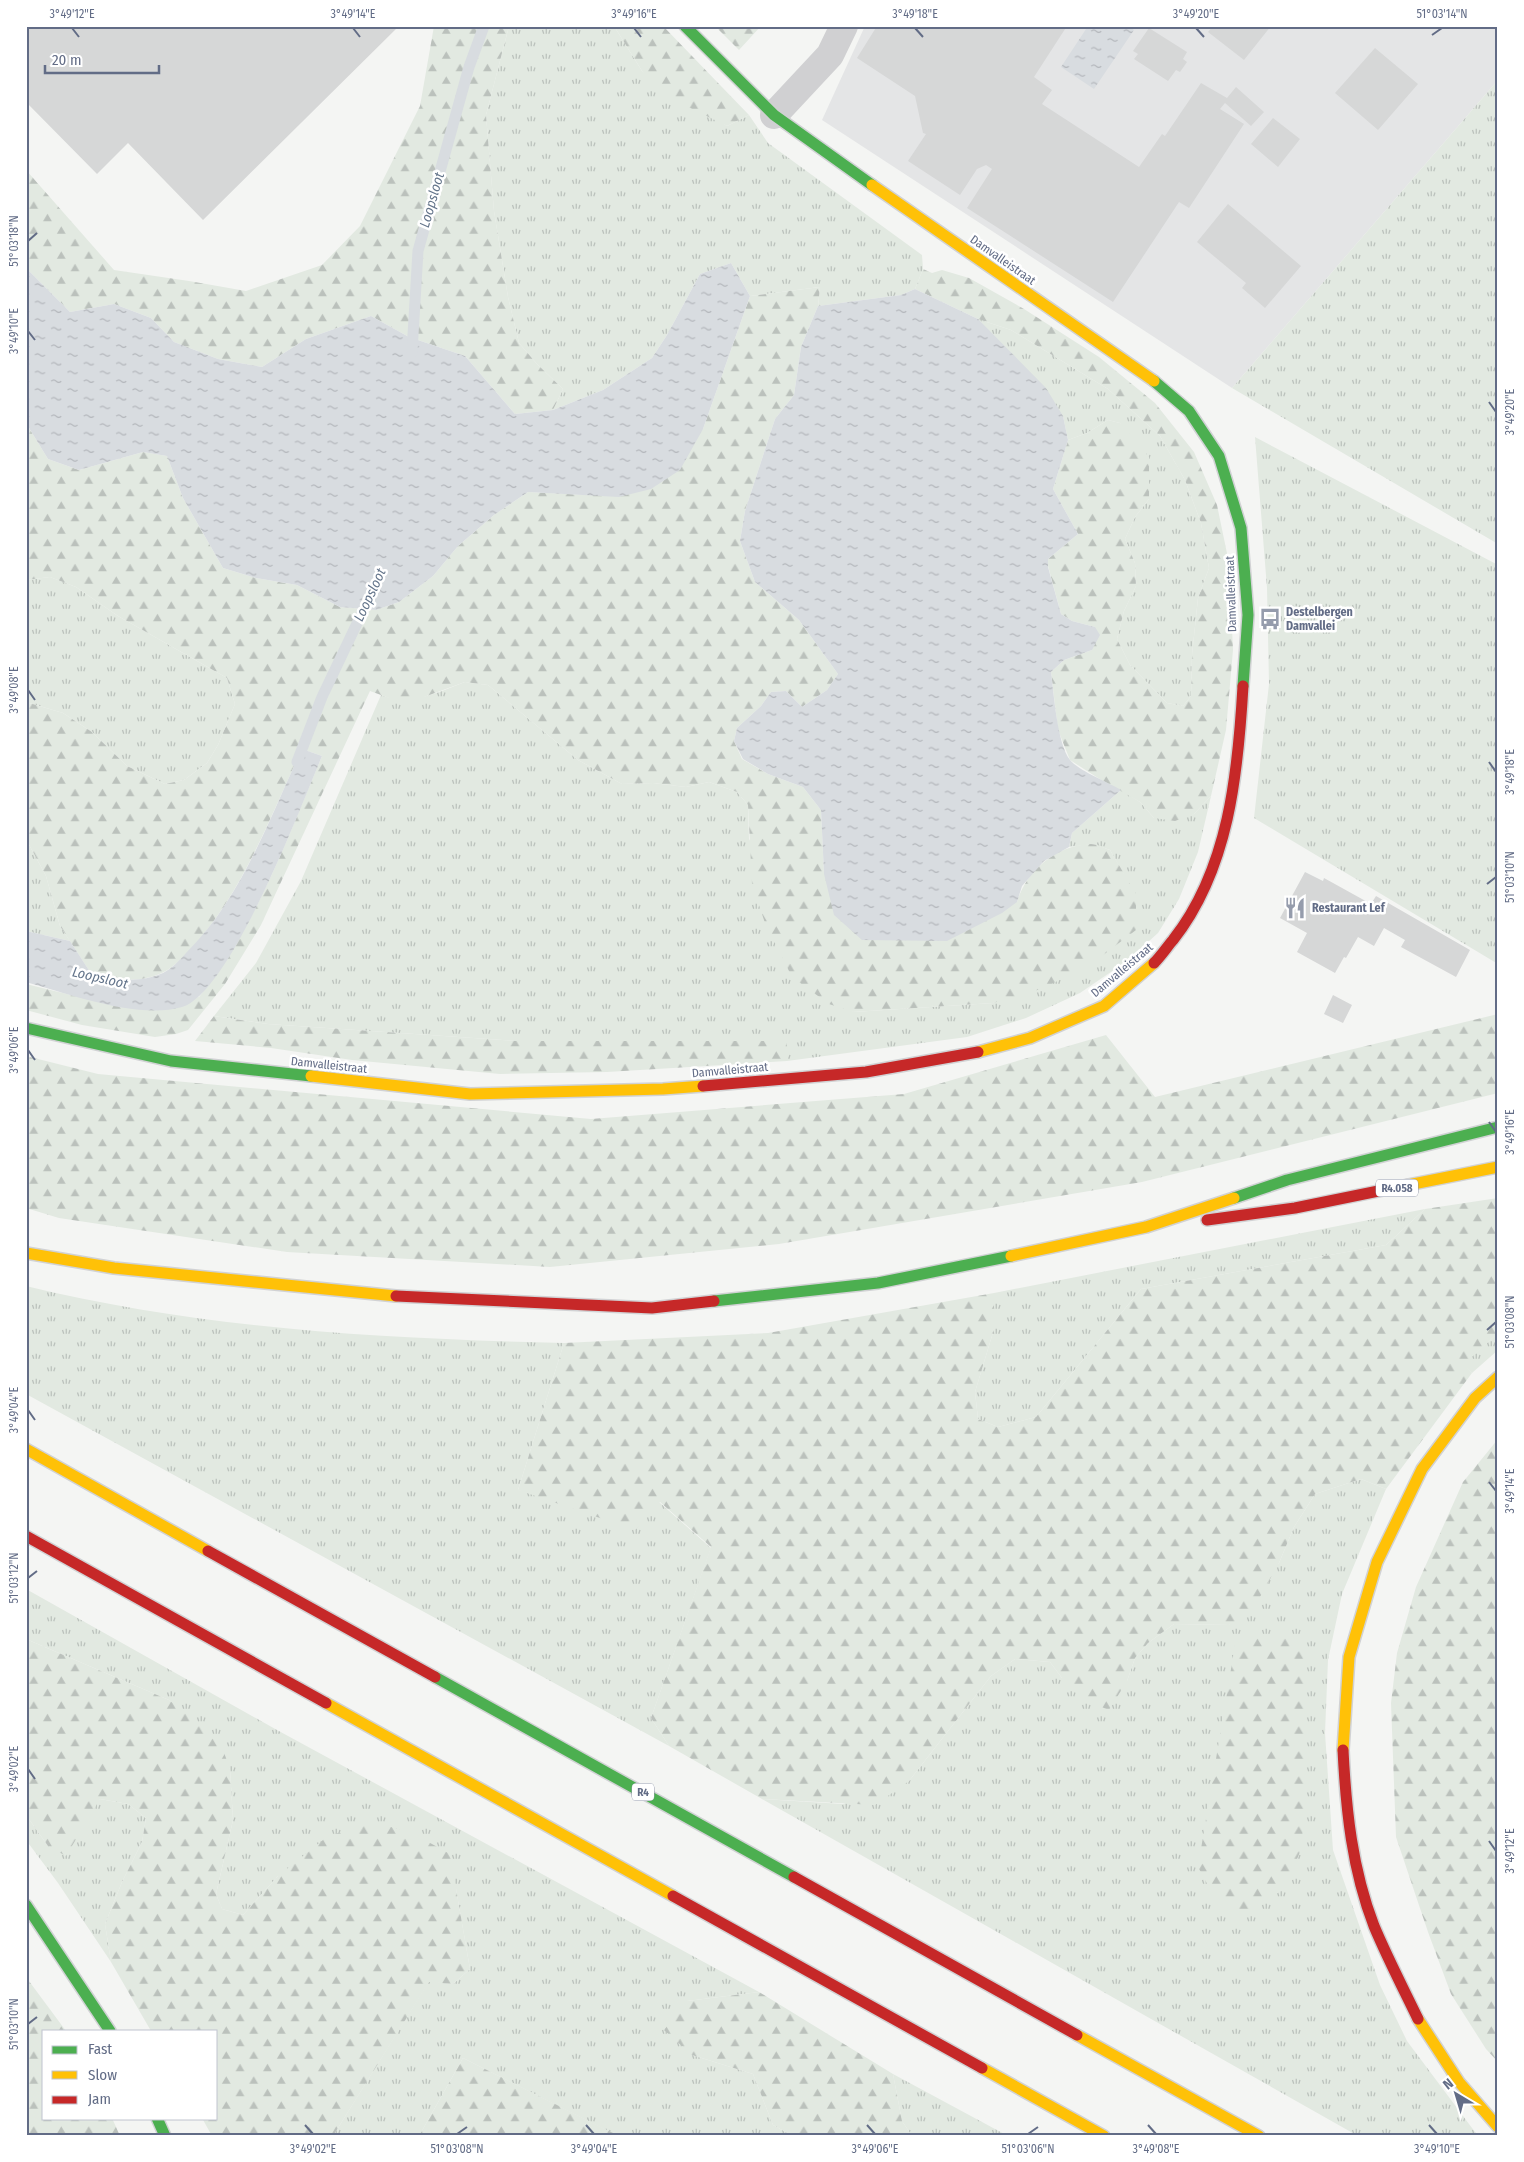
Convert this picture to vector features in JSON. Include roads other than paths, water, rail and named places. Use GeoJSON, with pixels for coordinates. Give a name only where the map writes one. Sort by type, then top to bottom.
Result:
{"type":"FeatureCollection","features":[{"type":"Feature","properties":{"kind":"main road","name":"Damvalleistraat"},"geometry":{"type":"LineString","coordinates":[[26,1028],[171,1061],[470,1094],[663,1089],[866,1072],[973,1054],[1030,1038],[1104,1006],[1158,959],[1190,918],[1225,833],[1241,723],[1248,614],[1241,528],[1219,456],[1189,411],[1165,389],[818,148],[774,115],[685,26]]}},
{"type":"Feature","properties":{"kind":"main road"},"geometry":{"type":"LineString","coordinates":[[26,1253],[114,1268],[402,1297],[652,1308],[878,1283],[1146,1228],[1287,1180],[1498,1127]]}},
{"type":"Feature","properties":{"kind":"main road","name":"R4.058"},"geometry":{"type":"LineString","coordinates":[[1146,1228],[1295,1208],[1498,1167]]}},
{"type":"Feature","properties":{"kind":"main road"},"geometry":{"type":"LineString","coordinates":[[1498,1377],[1475,1398],[1422,1469],[1377,1562],[1348,1656],[1342,1741],[1346,1811],[1355,1862],[1374,1925],[1419,2022],[1459,2082],[1498,2127]]}},
{"type":"Feature","properties":{"kind":"main road","name":"R4"},"geometry":{"type":"LineString","coordinates":[[26,1449],[1259,2136]]}},
{"type":"Feature","properties":{"kind":"main road"},"geometry":{"type":"LineString","coordinates":[[26,1536],[1104,2136]]}},
{"type":"Feature","properties":{"kind":"main road"},"geometry":{"type":"LineString","coordinates":[[26,1905],[109,2030]]}},
{"type":"Feature","properties":{"kind":"main road"},"geometry":{"type":"LineString","coordinates":[[158,2120],[165,2136]]}},
{"type":"Feature","properties":{"kind":"street"},"geometry":{"type":"LineString","coordinates":[[774,115],[830,55],[844,26]]}},
{"type":"Feature","properties":{"kind":"water"},"geometry":{"type":"Polygon","coordinates":[[[1088,26],[1128,26],[1134,30],[1094,89],[1061,67],[1088,26]]]}},
{"type":"Feature","properties":{"kind":"water"},"geometry":{"type":"Polygon","coordinates":[[[731,263],[750,296],[703,429],[680,470],[651,489],[619,497],[528,492],[494,515],[458,546],[433,576],[399,602],[376,610],[340,607],[297,585],[256,578],[223,568],[183,498],[167,456],[143,452],[79,470],[48,459],[26,423],[26,268],[70,312],[114,304],[151,318],[174,342],[218,359],[262,367],[306,339],[371,316],[409,337],[465,356],[515,414],[553,410],[603,390],[652,358],[667,335],[700,274],[731,263]]]}},
{"type":"Feature","properties":{"kind":"water"},"geometry":{"type":"Polygon","coordinates":[[[915,289],[978,319],[1046,388],[1063,416],[1068,440],[1053,489],[1078,534],[1048,559],[1048,567],[1061,614],[1072,621],[1095,627],[1100,635],[1092,650],[1064,660],[1051,672],[1057,718],[1062,742],[1070,760],[1087,772],[1121,790],[1072,833],[1069,847],[1044,861],[1022,886],[1017,902],[1002,913],[947,941],[862,940],[834,915],[824,874],[821,810],[803,787],[768,774],[743,759],[734,741],[737,728],[761,706],[771,692],[786,691],[802,707],[827,690],[838,674],[799,620],[755,582],[740,541],[745,511],[775,419],[794,395],[801,347],[818,306],[901,295],[915,289]]]}},
{"type":"Feature","properties":{"kind":"water"},"geometry":{"type":"Polygon","coordinates":[[[302,749],[322,756],[262,895],[222,968],[201,994],[182,1007],[165,1010],[146,1010],[104,1004],[26,982],[26,931],[70,941],[92,975],[136,980],[163,973],[172,967],[206,931],[239,883],[266,830],[302,749]]]}},
{"type":"Feature","properties":{"kind":"waterway","name":"Loopsloot"},"geometry":{"type":"LineString","coordinates":[[412,352],[418,251],[469,67],[484,26]]}},
{"type":"Feature","properties":{"kind":"waterway","name":"Loopsloot"},"geometry":{"type":"LineString","coordinates":[[297,762],[322,697],[370,596]]}},
{"type":"Feature","properties":{"kind":"place","name":"Destelbergen Damvallei"},"geometry":{"type":"Point","coordinates":[1270,619]}},
{"type":"Feature","properties":{"kind":"place","name":"Restaurant Lef"},"geometry":{"type":"Point","coordinates":[1295,908]}}]}
